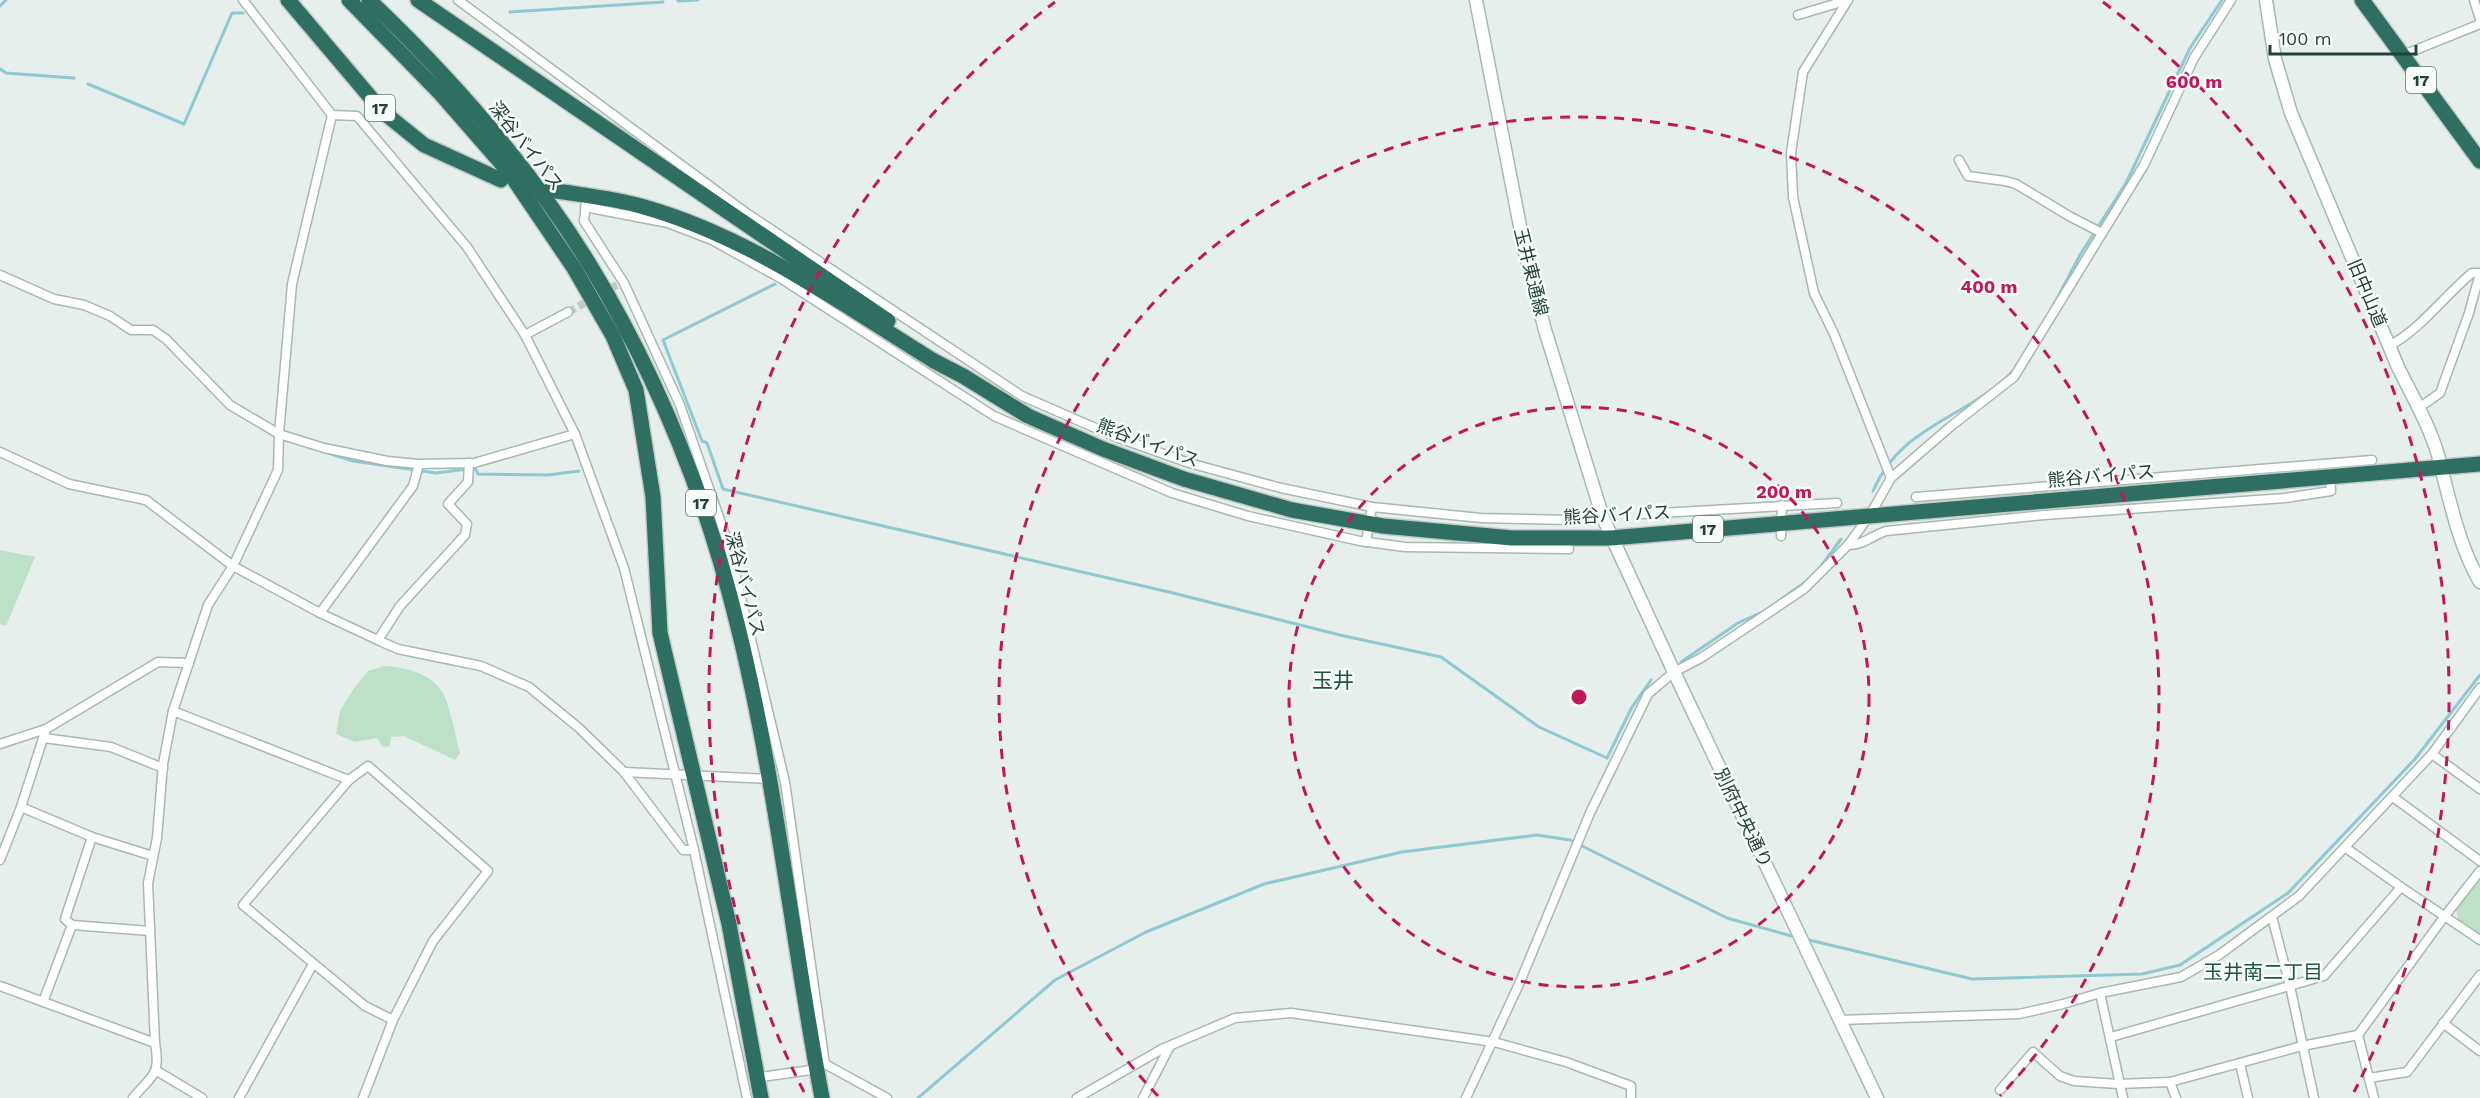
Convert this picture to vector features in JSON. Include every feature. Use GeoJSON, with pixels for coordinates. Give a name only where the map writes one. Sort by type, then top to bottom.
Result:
{"type":"FeatureCollection","features":[{"type":"Feature","properties":{"kind":"highway","name":"17"},"geometry":{"type":"LineString","coordinates":[[288,0],[382,111],[424,145],[501,180]]}},
{"type":"Feature","properties":{"kind":"highway","name":"深谷バイパス"},"geometry":{"type":"LineString","coordinates":[[349,0],[392,41],[509,172],[574,268],[613,336],[636,390],[644,428],[653,497],[660,633],[729,924],[751,1078],[761,1098]]}},
{"type":"Feature","properties":{"kind":"highway","name":"深谷バイパス"},"geometry":{"type":"LineString","coordinates":[[369,0],[461,94],[514,157],[588,262],[633,343],[680,444],[713,536],[778,780],[821,1067],[822,1098]]}},
{"type":"Feature","properties":{"kind":"highway","name":"17"},"geometry":{"type":"LineString","coordinates":[[418,0],[742,216],[931,350],[963,376]]}},
{"type":"Feature","properties":{"kind":"highway","name":"17"},"geometry":{"type":"LineString","coordinates":[[2362,0],[2480,161]]}},
{"type":"Feature","properties":{"kind":"highway","name":"17"},"geometry":{"type":"LineString","coordinates":[[550,190],[586,202],[643,207],[690,223],[715,238],[757,253],[934,361],[963,376]]}},
{"type":"Feature","properties":{"kind":"highway","name":"熊谷バイパス"},"geometry":{"type":"LineString","coordinates":[[963,376],[1028,416],[1103,449],[1181,478],[1292,510],[1369,523],[1512,538],[1611,538],[1781,529],[1870,514],[2000,498],[2277,474],[2330,476],[2480,464]]}},
{"type":"Feature","properties":{"kind":"street"},"geometry":{"type":"LineString","coordinates":[[243,0],[332,115],[357,116],[467,247],[525,335],[575,434],[624,568],[751,1078],[747,1098]]}},
{"type":"Feature","properties":{"kind":"street"},"geometry":{"type":"LineString","coordinates":[[458,0],[742,216],[1022,396],[1116,437],[1189,463],[1281,488],[1372,507],[1481,518],[1572,520]]}},
{"type":"Feature","properties":{"kind":"street","name":"玉井東通線"},"geometry":{"type":"LineString","coordinates":[[1476,0],[1501,138],[1537,297],[1582,451],[1611,538]]}},
{"type":"Feature","properties":{"kind":"street"},"geometry":{"type":"LineString","coordinates":[[1798,15],[1848,0]]}},
{"type":"Feature","properties":{"kind":"street"},"geometry":{"type":"LineString","coordinates":[[1848,0],[1803,72],[1791,153],[1793,197],[1814,293],[1834,334],[1891,478]]}},
{"type":"Feature","properties":{"kind":"street"},"geometry":{"type":"LineString","coordinates":[[1466,1098],[1494,1042],[1582,833],[1648,694],[1674,672],[1701,658],[1797,595],[1848,545],[1891,478],[2014,377],[2144,165],[2194,58],[2231,0]]}},
{"type":"Feature","properties":{"kind":"street","name":"旧中山道"},"geometry":{"type":"LineString","coordinates":[[2266,0],[2275,59],[2290,113],[2390,346],[2420,407],[2469,561],[2480,582]]}},
{"type":"Feature","properties":{"kind":"street"},"geometry":{"type":"LineString","coordinates":[[2474,0],[2480,19]]}},
{"type":"Feature","properties":{"kind":"street"},"geometry":{"type":"LineString","coordinates":[[2403,56],[2480,24]]}},
{"type":"Feature","properties":{"kind":"street"},"geometry":{"type":"LineString","coordinates":[[133,1098],[157,1071],[158,1062],[155,1044],[148,883],[162,768],[173,711],[208,605],[233,566],[278,470],[292,284],[332,115]]}},
{"type":"Feature","properties":{"kind":"street"},"geometry":{"type":"LineString","coordinates":[[1959,160],[1968,176],[2016,184],[2102,233]]}},
{"type":"Feature","properties":{"kind":"street"},"geometry":{"type":"LineString","coordinates":[[586,202],[584,221],[621,284],[680,405],[728,543],[778,780],[624,772]]}},
{"type":"Feature","properties":{"kind":"street"},"geometry":{"type":"LineString","coordinates":[[715,238],[994,416],[1172,493],[1248,516],[1366,542],[1404,547],[1569,549]]}},
{"type":"Feature","properties":{"kind":"street"},"geometry":{"type":"LineString","coordinates":[[2390,346],[2412,330],[2459,283],[2472,273],[2480,273],[2469,313],[2440,393],[2420,407]]}},
{"type":"Feature","properties":{"kind":"street"},"geometry":{"type":"LineString","coordinates":[[0,275],[54,299],[84,305],[110,316],[131,330],[153,330],[166,339],[230,405],[279,434],[324,448],[419,464],[469,463],[575,434]]}},
{"type":"Feature","properties":{"kind":"street"},"geometry":{"type":"LineString","coordinates":[[525,335],[568,312]]}},
{"type":"Feature","properties":{"kind":"street"},"geometry":{"type":"LineString","coordinates":[[0,452],[69,484],[146,500],[233,566],[320,613],[398,649],[481,666],[529,687],[579,728],[624,772],[683,850],[694,850]]}},
{"type":"Feature","properties":{"kind":"street"},"geometry":{"type":"LineString","coordinates":[[2277,474],[2372,460]]}},
{"type":"Feature","properties":{"kind":"street"},"geometry":{"type":"LineString","coordinates":[[378,640],[400,606],[465,535],[467,525],[448,504],[468,482],[469,463]]}},
{"type":"Feature","properties":{"kind":"street"},"geometry":{"type":"LineString","coordinates":[[1172,493],[1189,463]]}},
{"type":"Feature","properties":{"kind":"street"},"geometry":{"type":"LineString","coordinates":[[320,613],[413,486],[419,464]]}},
{"type":"Feature","properties":{"kind":"street"},"geometry":{"type":"LineString","coordinates":[[1848,545],[1859,545],[1875,534],[1886,531],[2044,515],[2285,498],[2331,491],[2330,476]]}},
{"type":"Feature","properties":{"kind":"street"},"geometry":{"type":"LineString","coordinates":[[1916,497],[2000,498]]}},
{"type":"Feature","properties":{"kind":"street"},"geometry":{"type":"LineString","coordinates":[[1642,514],[1837,503]]}},
{"type":"Feature","properties":{"kind":"street"},"geometry":{"type":"LineString","coordinates":[[1781,529],[1782,505]]}},
{"type":"Feature","properties":{"kind":"street"},"geometry":{"type":"LineString","coordinates":[[1366,542],[1372,507]]}},
{"type":"Feature","properties":{"kind":"street","name":"別府中央通り"},"geometry":{"type":"LineString","coordinates":[[1611,538],[1877,1098]]}},
{"type":"Feature","properties":{"kind":"street"},"geometry":{"type":"LineString","coordinates":[[0,744],[45,733],[158,662],[189,663]]}},
{"type":"Feature","properties":{"kind":"street"},"geometry":{"type":"LineString","coordinates":[[1839,1020],[2019,1014],[2100,993],[2181,977],[2218,955],[2299,896],[2432,754],[2480,688]]}},
{"type":"Feature","properties":{"kind":"street"},"geometry":{"type":"LineString","coordinates":[[173,711],[349,780]]}},
{"type":"Feature","properties":{"kind":"street"},"geometry":{"type":"LineString","coordinates":[[45,733],[111,747],[162,768]]}},
{"type":"Feature","properties":{"kind":"street"},"geometry":{"type":"LineString","coordinates":[[0,860],[21,807],[45,733]]}},
{"type":"Feature","properties":{"kind":"street"},"geometry":{"type":"LineString","coordinates":[[2432,754],[2480,789]]}},
{"type":"Feature","properties":{"kind":"street"},"geometry":{"type":"LineString","coordinates":[[363,1098],[393,1020],[433,941],[488,871],[368,766],[349,780],[243,905],[364,1006],[393,1020]]}},
{"type":"Feature","properties":{"kind":"street"},"geometry":{"type":"LineString","coordinates":[[2393,797],[2480,861]]}},
{"type":"Feature","properties":{"kind":"street"},"geometry":{"type":"LineString","coordinates":[[21,807],[92,837],[153,856]]}},
{"type":"Feature","properties":{"kind":"street"},"geometry":{"type":"LineString","coordinates":[[92,837],[65,919],[72,925],[150,932]]}},
{"type":"Feature","properties":{"kind":"street"},"geometry":{"type":"LineString","coordinates":[[2346,848],[2480,940]]}},
{"type":"Feature","properties":{"kind":"street"},"geometry":{"type":"LineString","coordinates":[[2001,1090],[2033,1052],[2060,1077],[2073,1081],[2118,1084],[2170,1082],[2302,1046],[2358,1035],[2444,917],[2480,872]]}},
{"type":"Feature","properties":{"kind":"street"},"geometry":{"type":"LineString","coordinates":[[2111,1037],[2324,976],[2401,887]]}},
{"type":"Feature","properties":{"kind":"street"},"geometry":{"type":"LineString","coordinates":[[2272,917],[2314,1098]]}},
{"type":"Feature","properties":{"kind":"street"},"geometry":{"type":"LineString","coordinates":[[43,1002],[72,925]]}},
{"type":"Feature","properties":{"kind":"street"},"geometry":{"type":"LineString","coordinates":[[239,1098],[313,964]]}},
{"type":"Feature","properties":{"kind":"street"},"geometry":{"type":"LineString","coordinates":[[2369,1078],[2407,1072],[2480,975]]}},
{"type":"Feature","properties":{"kind":"street"},"geometry":{"type":"LineString","coordinates":[[0,986],[155,1044]]}},
{"type":"Feature","properties":{"kind":"street"},"geometry":{"type":"LineString","coordinates":[[2100,993],[2111,1037],[2118,1084],[2123,1098]]}},
{"type":"Feature","properties":{"kind":"street"},"geometry":{"type":"LineString","coordinates":[[1077,1098],[1170,1046],[1235,1018],[1291,1013],[1494,1042],[1566,1062],[1631,1086],[1631,1098]]}},
{"type":"Feature","properties":{"kind":"street"},"geometry":{"type":"LineString","coordinates":[[2442,1023],[2480,1051]]}},
{"type":"Feature","properties":{"kind":"street"},"geometry":{"type":"LineString","coordinates":[[2358,1035],[2374,1098]]}},
{"type":"Feature","properties":{"kind":"street"},"geometry":{"type":"LineString","coordinates":[[1143,1098],[1170,1046]]}},
{"type":"Feature","properties":{"kind":"street"},"geometry":{"type":"LineString","coordinates":[[2240,1064],[2248,1098]]}},
{"type":"Feature","properties":{"kind":"street"},"geometry":{"type":"LineString","coordinates":[[751,1078],[821,1067],[887,1098]]}},
{"type":"Feature","properties":{"kind":"street"},"geometry":{"type":"LineString","coordinates":[[157,1071],[202,1098]]}},
{"type":"Feature","properties":{"kind":"street"},"geometry":{"type":"LineString","coordinates":[[2170,1082],[2176,1098]]}},
{"type":"Feature","properties":{"kind":"green space"},"geometry":{"type":"Polygon","coordinates":[[[0,550],[35,557],[6,626],[0,624],[0,550]]]}},
{"type":"Feature","properties":{"kind":"green space"},"geometry":{"type":"Polygon","coordinates":[[[384,666],[417,672],[438,686],[448,706],[460,753],[455,760],[404,736],[391,737],[390,746],[383,747],[377,738],[355,742],[336,734],[340,711],[354,688],[368,671],[384,666]]]}},
{"type":"Feature","properties":{"kind":"green space"},"geometry":{"type":"Polygon","coordinates":[[[2480,879],[2480,936],[2459,922],[2456,910],[2480,879]]]}},
{"type":"Feature","properties":{"kind":"waterway"},"geometry":{"type":"LineString","coordinates":[[0,6],[6,0]]}},
{"type":"Feature","properties":{"kind":"waterway"},"geometry":{"type":"LineString","coordinates":[[678,1],[698,0]]}},
{"type":"Feature","properties":{"kind":"waterway"},"geometry":{"type":"LineString","coordinates":[[2052,308],[2080,255],[2126,183],[2190,48],[2222,0]]}},
{"type":"Feature","properties":{"kind":"waterway"},"geometry":{"type":"LineString","coordinates":[[510,12],[663,2]]}},
{"type":"Feature","properties":{"kind":"waterway"},"geometry":{"type":"LineString","coordinates":[[88,84],[184,124],[232,13],[243,13]]}},
{"type":"Feature","properties":{"kind":"waterway"},"geometry":{"type":"LineString","coordinates":[[0,69],[6,73],[74,78]]}},
{"type":"Feature","properties":{"kind":"waterway"},"geometry":{"type":"LineString","coordinates":[[775,284],[663,340],[702,441],[707,443],[723,489],[1441,657],[1539,727],[1607,758],[1632,707],[1651,680]]}},
{"type":"Feature","properties":{"kind":"waterway"},"geometry":{"type":"LineString","coordinates":[[1873,491],[1885,469],[1918,436],[1977,400],[2014,370]]}},
{"type":"Feature","properties":{"kind":"waterway"},"geometry":{"type":"LineString","coordinates":[[325,452],[353,461],[436,473],[475,468],[478,474],[548,475],[579,471]]}},
{"type":"Feature","properties":{"kind":"waterway"},"geometry":{"type":"LineString","coordinates":[[1819,569],[1841,539]]}},
{"type":"Feature","properties":{"kind":"waterway"},"geometry":{"type":"LineString","coordinates":[[1772,606],[1808,580]]}},
{"type":"Feature","properties":{"kind":"waterway"},"geometry":{"type":"LineString","coordinates":[[1681,662],[1738,623],[1767,610]]}},
{"type":"Feature","properties":{"kind":"waterway"},"geometry":{"type":"LineString","coordinates":[[1805,939],[1972,979],[2142,974],[2180,965],[2288,893],[2415,759],[2480,675]]}},
{"type":"Feature","properties":{"kind":"waterway"},"geometry":{"type":"LineString","coordinates":[[918,1098],[1055,980],[1146,932],[1264,884],[1402,852],[1537,835],[1570,840],[1727,918],[1795,937]]}},
{"type":"Feature","properties":{"kind":"tunnel"},"geometry":{"type":"LineString","coordinates":[[568,312],[617,285]]}},
{"type":"Feature","properties":{"kind":"district","name":"玉井"},"geometry":{"type":"Point","coordinates":[1333,681]}},
{"type":"Feature","properties":{"kind":"district","name":"玉井南二丁目"},"geometry":{"type":"Point","coordinates":[2263,972]}}]}
